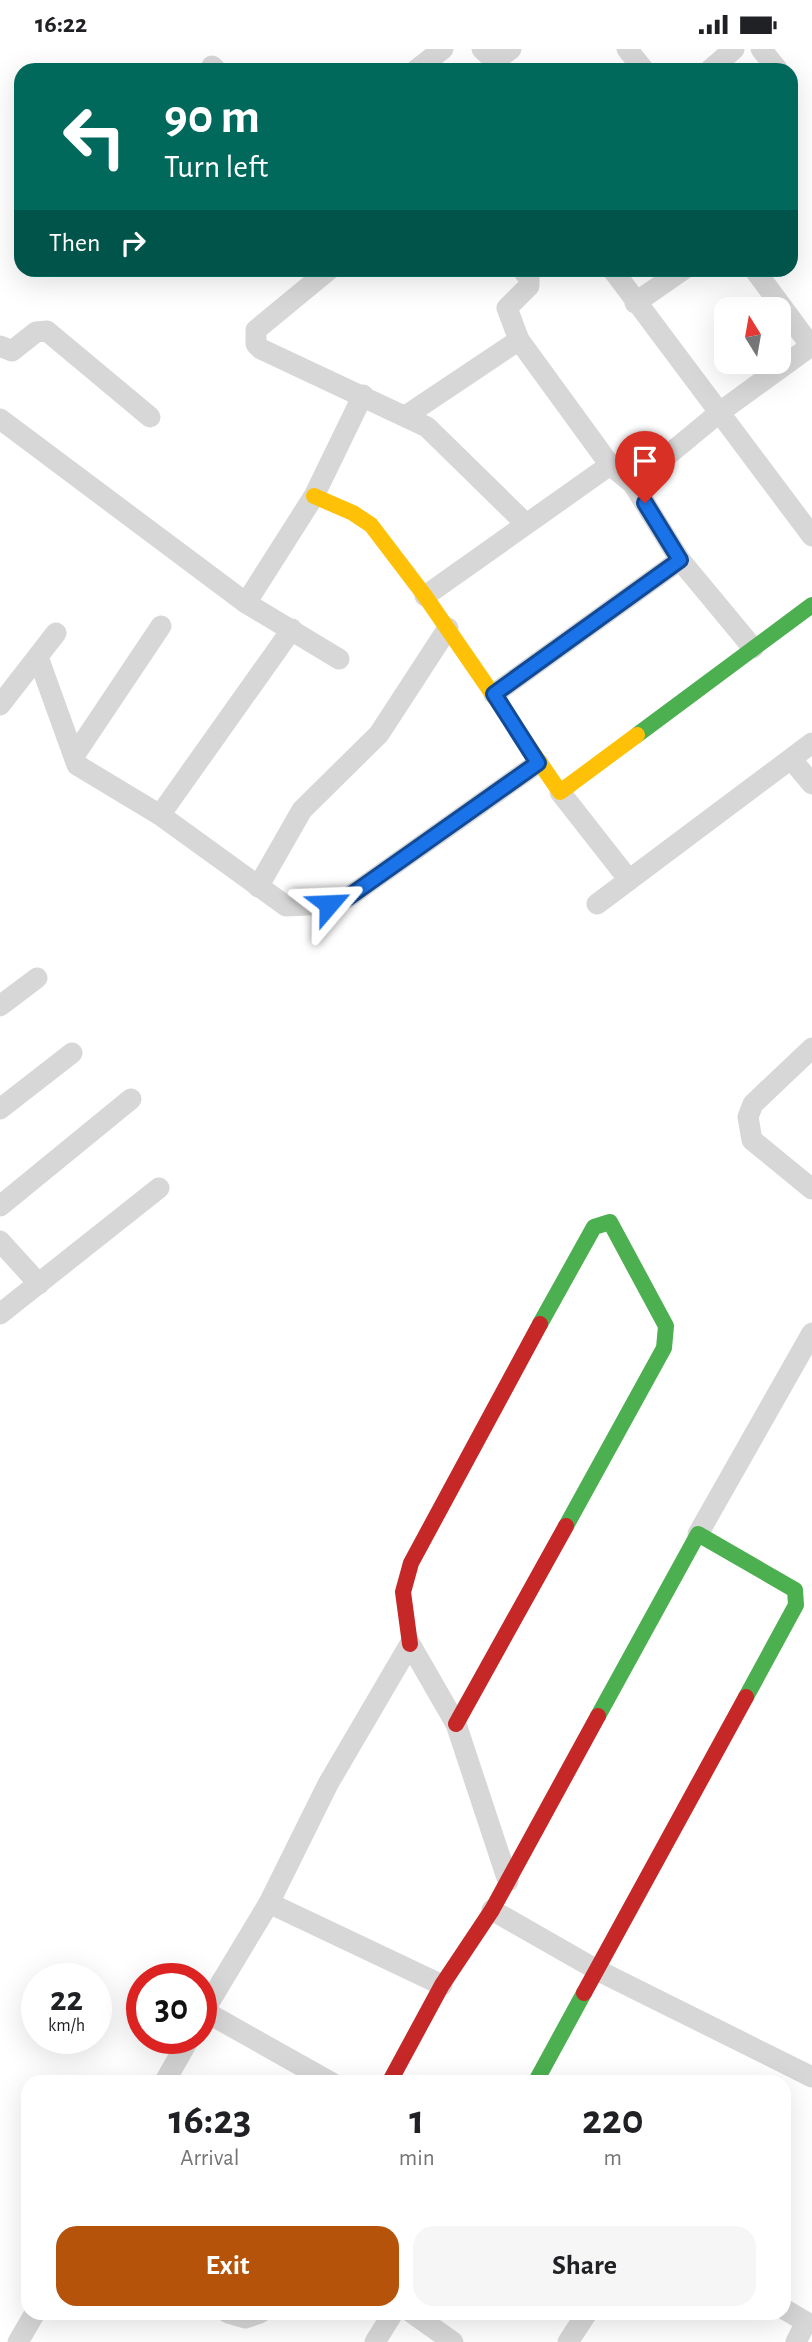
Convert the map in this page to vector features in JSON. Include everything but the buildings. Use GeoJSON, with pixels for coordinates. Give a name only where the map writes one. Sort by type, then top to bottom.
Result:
{"type":"FeatureCollection","features":[{"type":"Feature","properties":{"kind":"street"},"geometry":{"type":"LineString","coordinates":[[425,63],[443,49]]}},
{"type":"Feature","properties":{"kind":"street"},"geometry":{"type":"LineString","coordinates":[[627,49],[638,63]]}},
{"type":"Feature","properties":{"kind":"street"},"geometry":{"type":"LineString","coordinates":[[718,63],[734,49]]}},
{"type":"Feature","properties":{"kind":"street"},"geometry":{"type":"LineString","coordinates":[[761,49],[772,63]]}},
{"type":"Feature","properties":{"kind":"street"},"geometry":{"type":"LineString","coordinates":[[320,277],[257,330],[256,344],[261,349],[407,415],[427,427],[526,524]]}},
{"type":"Feature","properties":{"kind":"street"},"geometry":{"type":"LineString","coordinates":[[528,277],[529,286],[507,308],[519,340],[610,465],[633,484],[680,560],[753,648]]}},
{"type":"Feature","properties":{"kind":"street"},"geometry":{"type":"LineString","coordinates":[[617,277],[812,536]]}},
{"type":"Feature","properties":{"kind":"street"},"geometry":{"type":"LineString","coordinates":[[635,303],[672,277]]}},
{"type":"Feature","properties":{"kind":"street"},"geometry":{"type":"LineString","coordinates":[[633,484],[720,412],[812,347],[760,277]]}},
{"type":"Feature","properties":{"kind":"street"},"geometry":{"type":"LineString","coordinates":[[0,346],[12,351],[36,332],[47,331],[150,417]]}},
{"type":"Feature","properties":{"kind":"street"},"geometry":{"type":"LineString","coordinates":[[407,415],[519,340]]}},
{"type":"Feature","properties":{"kind":"street"},"geometry":{"type":"LineString","coordinates":[[246,603],[314,496],[363,395]]}},
{"type":"Feature","properties":{"kind":"street"},"geometry":{"type":"LineString","coordinates":[[0,419],[246,603],[339,659]]}},
{"type":"Feature","properties":{"kind":"street"},"geometry":{"type":"LineString","coordinates":[[425,596],[610,465]]}},
{"type":"Feature","properties":{"kind":"street"},"geometry":{"type":"LineString","coordinates":[[314,496],[353,513],[371,525],[448,628],[538,763],[629,880]]}},
{"type":"Feature","properties":{"kind":"street"},"geometry":{"type":"LineString","coordinates":[[494,694],[680,560]]}},
{"type":"Feature","properties":{"kind":"street"},"geometry":{"type":"LineString","coordinates":[[560,792],[812,605]]}},
{"type":"Feature","properties":{"kind":"street"},"geometry":{"type":"LineString","coordinates":[[74,756],[161,626]]}},
{"type":"Feature","properties":{"kind":"street"},"geometry":{"type":"LineString","coordinates":[[258,887],[302,810],[379,734],[448,628]]}},
{"type":"Feature","properties":{"kind":"street"},"geometry":{"type":"LineString","coordinates":[[160,815],[292,629]]}},
{"type":"Feature","properties":{"kind":"street"},"geometry":{"type":"LineString","coordinates":[[0,705],[56,633]]}},
{"type":"Feature","properties":{"kind":"street"},"geometry":{"type":"LineString","coordinates":[[38,657],[77,765],[160,815],[286,906],[329,904],[347,898],[538,763]]}},
{"type":"Feature","properties":{"kind":"street"},"geometry":{"type":"LineString","coordinates":[[597,904],[812,743]]}},
{"type":"Feature","properties":{"kind":"street"},"geometry":{"type":"LineString","coordinates":[[792,760],[812,784]]}},
{"type":"Feature","properties":{"kind":"street"},"geometry":{"type":"LineString","coordinates":[[0,1006],[37,978]]}},
{"type":"Feature","properties":{"kind":"street"},"geometry":{"type":"LineString","coordinates":[[812,1048],[753,1104],[748,1117],[752,1140],[812,1189]]}},
{"type":"Feature","properties":{"kind":"street"},"geometry":{"type":"LineString","coordinates":[[0,1109],[72,1053]]}},
{"type":"Feature","properties":{"kind":"street"},"geometry":{"type":"LineString","coordinates":[[0,1206],[131,1099]]}},
{"type":"Feature","properties":{"kind":"street"},"geometry":{"type":"LineString","coordinates":[[0,1314],[159,1188]]}},
{"type":"Feature","properties":{"kind":"street"},"geometry":{"type":"LineString","coordinates":[[456,1724],[664,1348],[666,1326],[610,1222],[594,1227],[585,1241],[411,1563],[403,1592],[410,1644],[456,1724],[508,1881]]}},
{"type":"Feature","properties":{"kind":"street"},"geometry":{"type":"LineString","coordinates":[[0,1241],[39,1284]]}},
{"type":"Feature","properties":{"kind":"street"},"geometry":{"type":"LineString","coordinates":[[392,2075],[442,1985],[492,1910],[698,1534],[812,1333]]}},
{"type":"Feature","properties":{"kind":"street"},"geometry":{"type":"LineString","coordinates":[[539,2075],[804,1586],[698,1534]]}},
{"type":"Feature","properties":{"kind":"street"},"geometry":{"type":"LineString","coordinates":[[217,1990],[269,1903],[328,1784],[410,1644]]}},
{"type":"Feature","properties":{"kind":"street"},"geometry":{"type":"LineString","coordinates":[[269,1903],[442,1985]]}},
{"type":"Feature","properties":{"kind":"street"},"geometry":{"type":"LineString","coordinates":[[492,1910],[597,1970],[809,2069]]}},
{"type":"Feature","properties":{"kind":"street"},"geometry":{"type":"LineString","coordinates":[[217,2021],[317,2075]]}},
{"type":"Feature","properties":{"kind":"street"},"geometry":{"type":"LineString","coordinates":[[169,2075],[180,2054]]}},
{"type":"Feature","properties":{"kind":"street"},"geometry":{"type":"LineString","coordinates":[[791,2311],[809,2317],[796,2342]]}},
{"type":"Feature","properties":{"kind":"street"},"geometry":{"type":"LineString","coordinates":[[18,2342],[31,2320]]}},
{"type":"Feature","properties":{"kind":"street"},"geometry":{"type":"LineString","coordinates":[[375,2342],[389,2320]]}},
{"type":"Feature","properties":{"kind":"street"},"geometry":{"type":"LineString","coordinates":[[422,2320],[453,2342]]}},
{"type":"Feature","properties":{"kind":"street"},"geometry":{"type":"LineString","coordinates":[[568,2342],[582,2320]]}},
{"type":"Feature","properties":{"kind":"traffic: fast"},"geometry":{"type":"LineString","coordinates":[[637,735],[812,605]]}},
{"type":"Feature","properties":{"kind":"traffic: fast"},"geometry":{"type":"LineString","coordinates":[[540,1324],[594,1227],[610,1222],[666,1326],[664,1348],[566,1526]]}},
{"type":"Feature","properties":{"kind":"traffic: fast"},"geometry":{"type":"LineString","coordinates":[[598,1716],[698,1534],[795,1590],[796,1605],[746,1697]]}},
{"type":"Feature","properties":{"kind":"traffic: fast"},"geometry":{"type":"LineString","coordinates":[[539,2075],[584,1993]]}},
{"type":"Feature","properties":{"kind":"traffic: slow"},"geometry":{"type":"LineString","coordinates":[[314,496],[353,513],[371,525],[425,596],[560,792],[637,735]]}},
{"type":"Feature","properties":{"kind":"traffic: jam"},"geometry":{"type":"LineString","coordinates":[[410,1644],[403,1592],[411,1563],[540,1324]]}},
{"type":"Feature","properties":{"kind":"traffic: jam"},"geometry":{"type":"LineString","coordinates":[[456,1724],[566,1526]]}},
{"type":"Feature","properties":{"kind":"traffic: jam"},"geometry":{"type":"LineString","coordinates":[[584,1993],[746,1697]]}},
{"type":"Feature","properties":{"kind":"traffic: jam"},"geometry":{"type":"LineString","coordinates":[[393,2075],[442,1985],[492,1910],[598,1716]]}},
{"type":"Feature","properties":{"kind":"route"},"geometry":{"type":"LineString","coordinates":[[329,904],[347,898],[538,763],[494,694],[680,560],[645,503]]}}]}
